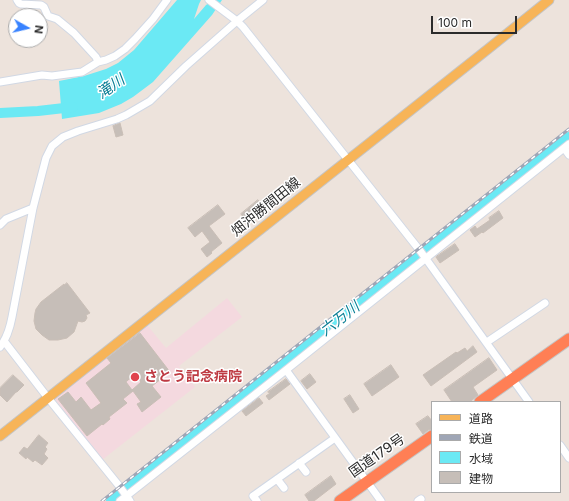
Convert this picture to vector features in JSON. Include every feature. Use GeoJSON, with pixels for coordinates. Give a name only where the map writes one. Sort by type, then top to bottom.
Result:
{"type":"FeatureCollection","features":[{"type":"Feature","properties":{"kind":"highway"},"geometry":{"type":"LineString","coordinates":[[481,401],[569,339]]}},
{"type":"Feature","properties":{"kind":"highway","name":"国道179号"},"geometry":{"type":"LineString","coordinates":[[340,501],[431,437]]}},
{"type":"Feature","properties":{"kind":"main road","name":"畑沖勝間田線"},"geometry":{"type":"LineString","coordinates":[[0,436],[549,0]]}},
{"type":"Feature","properties":{"kind":"street"},"geometry":{"type":"LineString","coordinates":[[17,0],[21,4],[41,5],[44,7],[48,16],[57,19],[74,33],[96,57],[98,62]]}},
{"type":"Feature","properties":{"kind":"street"},"geometry":{"type":"LineString","coordinates":[[0,82],[42,75],[52,76],[82,72],[98,62],[115,56],[135,39],[167,0]]}},
{"type":"Feature","properties":{"kind":"street"},"geometry":{"type":"LineString","coordinates":[[209,0],[237,20],[421,252],[528,401]]}},
{"type":"Feature","properties":{"kind":"street"},"geometry":{"type":"LineString","coordinates":[[128,498],[48,398],[2,344],[9,330],[33,208],[46,158],[52,146],[63,137],[78,130],[117,119],[150,101],[237,20],[263,0]]}},
{"type":"Feature","properties":{"kind":"street"},"geometry":{"type":"LineString","coordinates":[[120,501],[128,498],[566,146],[569,155]]}},
{"type":"Feature","properties":{"kind":"street"},"geometry":{"type":"LineString","coordinates":[[0,225],[6,219],[33,208]]}},
{"type":"Feature","properties":{"kind":"street"},"geometry":{"type":"LineString","coordinates":[[487,342],[545,303]]}},
{"type":"Feature","properties":{"kind":"street"},"geometry":{"type":"LineString","coordinates":[[286,370],[381,501]]}},
{"type":"Feature","properties":{"kind":"street"},"geometry":{"type":"LineString","coordinates":[[257,501],[253,496],[335,438]]}},
{"type":"Feature","properties":{"kind":"street"},"geometry":{"type":"LineString","coordinates":[[561,446],[569,458]]}},
{"type":"Feature","properties":{"kind":"street"},"geometry":{"type":"LineString","coordinates":[[299,463],[306,472]]}},
{"type":"Feature","properties":{"kind":"street"},"geometry":{"type":"LineString","coordinates":[[277,479],[284,488]]}},
{"type":"Feature","properties":{"kind":"shaded area","name":"さとう記念病院"},"geometry":{"type":"Polygon","coordinates":[[[227,298],[242,317],[179,366],[195,387],[102,460],[55,399],[147,325],[166,348],[227,298]]]}},
{"type":"Feature","properties":{"kind":"water"},"geometry":{"type":"Polygon","coordinates":[[[177,0],[201,0],[194,19],[206,5],[213,0],[222,0],[212,15],[153,82],[133,97],[121,104],[99,113],[62,119],[59,81],[84,76],[106,69],[118,63],[134,50],[177,0]]]}},
{"type":"Feature","properties":{"kind":"building"},"geometry":{"type":"Polygon","coordinates":[[[120,123],[123,135],[116,137],[113,126],[120,123]]]}},
{"type":"Feature","properties":{"kind":"building"},"geometry":{"type":"Polygon","coordinates":[[[258,200],[264,209],[247,222],[241,214],[258,200]]]}},
{"type":"Feature","properties":{"kind":"building"},"geometry":{"type":"Polygon","coordinates":[[[218,205],[225,214],[209,226],[222,243],[207,257],[201,249],[210,242],[202,231],[195,237],[188,228],[218,205]]]}},
{"type":"Feature","properties":{"kind":"building"},"geometry":{"type":"Polygon","coordinates":[[[499,211],[503,218],[475,237],[470,230],[475,226],[477,229],[490,220],[489,218],[499,211]]]}},
{"type":"Feature","properties":{"kind":"building"},"geometry":{"type":"Polygon","coordinates":[[[455,244],[459,250],[440,263],[436,257],[455,244]]]}},
{"type":"Feature","properties":{"kind":"building"},"geometry":{"type":"Polygon","coordinates":[[[67,283],[90,313],[86,315],[87,318],[85,321],[78,321],[74,332],[67,338],[49,340],[36,329],[34,321],[36,309],[41,302],[67,283]]]}},
{"type":"Feature","properties":{"kind":"building"},"geometry":{"type":"Polygon","coordinates":[[[140,333],[170,372],[152,386],[161,397],[142,412],[137,404],[141,402],[133,391],[123,399],[127,403],[109,417],[110,419],[103,425],[102,424],[87,436],[58,399],[68,392],[76,402],[81,397],[91,410],[101,403],[86,383],[111,363],[107,358],[140,333]],[[135,375],[126,382],[132,390],[141,382],[135,375]]]}},
{"type":"Feature","properties":{"kind":"building"},"geometry":{"type":"Polygon","coordinates":[[[473,346],[477,352],[431,386],[423,375],[456,352],[457,353],[465,348],[467,351],[473,346]]]}},
{"type":"Feature","properties":{"kind":"building"},"geometry":{"type":"Polygon","coordinates":[[[489,358],[497,370],[473,387],[478,395],[471,401],[451,401],[444,390],[489,358]]]}},
{"type":"Feature","properties":{"kind":"building"},"geometry":{"type":"Polygon","coordinates":[[[391,365],[399,377],[372,396],[364,384],[391,365]]]}},
{"type":"Feature","properties":{"kind":"building"},"geometry":{"type":"Polygon","coordinates":[[[310,374],[316,382],[307,389],[301,381],[310,374]]]}},
{"type":"Feature","properties":{"kind":"building"},"geometry":{"type":"Polygon","coordinates":[[[13,375],[24,385],[7,402],[0,395],[0,388],[13,375]]]}},
{"type":"Feature","properties":{"kind":"building"},"geometry":{"type":"Polygon","coordinates":[[[286,379],[290,384],[269,400],[266,396],[270,393],[268,392],[286,379]]]}},
{"type":"Feature","properties":{"kind":"building"},"geometry":{"type":"Polygon","coordinates":[[[350,395],[359,409],[353,413],[344,399],[350,395]]]}},
{"type":"Feature","properties":{"kind":"building"},"geometry":{"type":"Polygon","coordinates":[[[259,398],[263,403],[246,416],[242,411],[259,398]]]}},
{"type":"Feature","properties":{"kind":"building"},"geometry":{"type":"Polygon","coordinates":[[[428,416],[431,420],[431,429],[423,434],[416,424],[428,416]]]}},
{"type":"Feature","properties":{"kind":"building"},"geometry":{"type":"Polygon","coordinates":[[[39,435],[48,443],[45,447],[47,449],[44,454],[48,458],[42,465],[35,460],[33,462],[27,457],[26,459],[19,453],[24,447],[27,449],[39,435]]]}},
{"type":"Feature","properties":{"kind":"building"},"geometry":{"type":"Polygon","coordinates":[[[331,476],[336,484],[314,501],[309,501],[305,495],[331,476]]]}},
{"type":"Feature","properties":{"kind":"waterway","name":"滝川"},"geometry":{"type":"LineString","coordinates":[[0,113],[73,107]]}},
{"type":"Feature","properties":{"kind":"waterway","name":"六万川"},"geometry":{"type":"LineString","coordinates":[[111,501],[569,137]]}},
{"type":"Feature","properties":{"kind":"railway"},"geometry":{"type":"LineString","coordinates":[[102,501],[569,129]]}},
{"type":"Feature","properties":{"kind":"place","name":"さとう記念病院"},"geometry":{"type":"Point","coordinates":[135,377]}}]}
